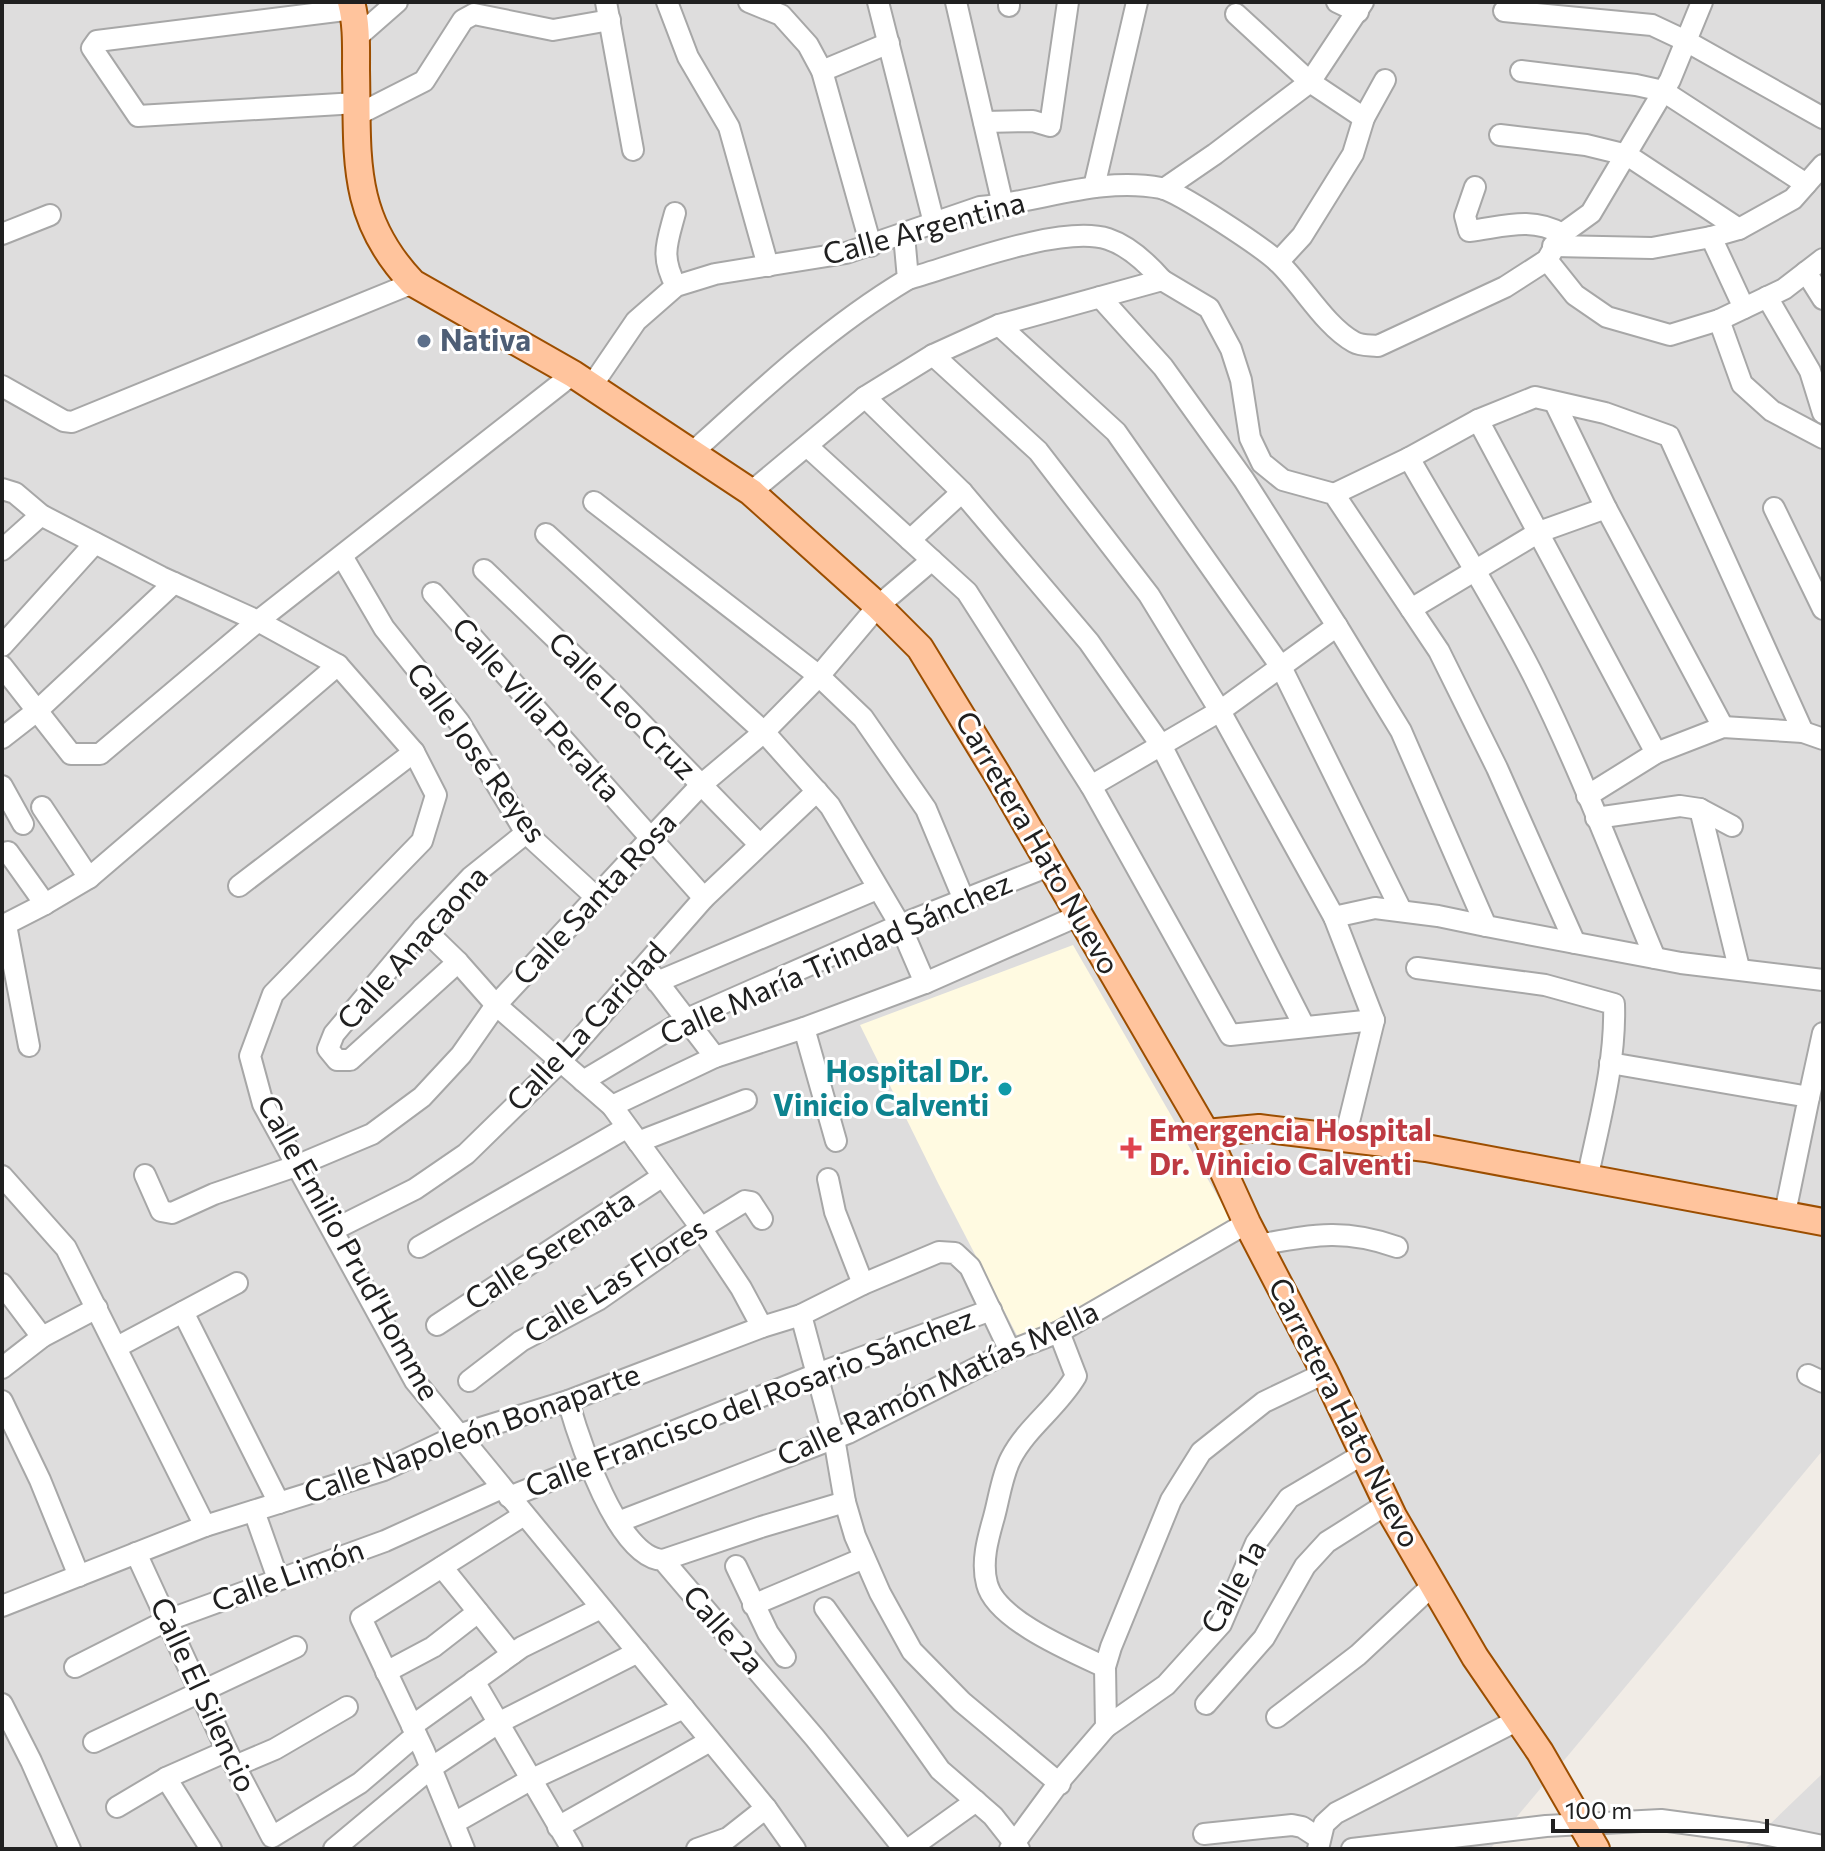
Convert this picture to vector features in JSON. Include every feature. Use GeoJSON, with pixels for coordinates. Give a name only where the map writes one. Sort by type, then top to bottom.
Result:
{"type":"FeatureCollection","features":[{"type":"Feature","properties":{"kind":"main road","name":"Carretera Hato Nuevo"},"geometry":{"type":"LineString","coordinates":[[352,5],[356,38],[359,184],[368,216],[396,266],[413,283],[582,380],[751,492],[920,648],[1206,1133],[1253,1234],[1365,1453],[1387,1504],[1475,1657],[1518,1720],[1596,1849]]}},
{"type":"Feature","properties":{"kind":"main road"},"geometry":{"type":"LineString","coordinates":[[1206,1133],[1259,1128],[1426,1148],[1823,1222]]}},
{"type":"Feature","properties":{"kind":"street"},"geometry":{"type":"LineString","coordinates":[[356,38],[397,2]]}},
{"type":"Feature","properties":{"kind":"street"},"geometry":{"type":"LineString","coordinates":[[667,2],[688,57],[729,127],[768,266]]}},
{"type":"Feature","properties":{"kind":"street"},"geometry":{"type":"LineString","coordinates":[[749,2],[781,15],[808,45],[822,71],[871,246]]}},
{"type":"Feature","properties":{"kind":"street"},"geometry":{"type":"LineString","coordinates":[[878,2],[934,223]]}},
{"type":"Feature","properties":{"kind":"street"},"geometry":{"type":"LineString","coordinates":[[956,2],[1003,205]]}},
{"type":"Feature","properties":{"kind":"street"},"geometry":{"type":"LineString","coordinates":[[984,122],[1033,121],[1050,126],[1068,2]]}},
{"type":"Feature","properties":{"kind":"street"},"geometry":{"type":"LineString","coordinates":[[1094,187],[1137,2]]}},
{"type":"Feature","properties":{"kind":"street"},"geometry":{"type":"LineString","coordinates":[[1164,189],[1310,82],[1360,7],[1337,2]]}},
{"type":"Feature","properties":{"kind":"street","name":"Calle Argentina"},"geometry":{"type":"LineString","coordinates":[[38,710],[71,754],[100,754],[258,621],[582,380],[636,321],[676,286],[715,274],[846,253],[980,207],[1094,187],[1120,185],[1164,189],[1246,237],[1278,262],[1342,334],[1357,344],[1378,346],[1505,287],[1591,213],[1663,91],[1702,2]]}},
{"type":"Feature","properties":{"kind":"street"},"geometry":{"type":"LineString","coordinates":[[352,5],[97,41],[92,48],[138,116],[357,109],[424,81],[463,20],[474,14],[553,30],[608,11],[633,150]]}},
{"type":"Feature","properties":{"kind":"street"},"geometry":{"type":"LineString","coordinates":[[1504,11],[1652,25],[1823,118]]}},
{"type":"Feature","properties":{"kind":"street"},"geometry":{"type":"LineString","coordinates":[[1236,14],[1310,82],[1364,118]]}},
{"type":"Feature","properties":{"kind":"street"},"geometry":{"type":"LineString","coordinates":[[822,71],[889,43]]}},
{"type":"Feature","properties":{"kind":"street"},"geometry":{"type":"LineString","coordinates":[[1521,71],[1663,91],[1806,184]]}},
{"type":"Feature","properties":{"kind":"street"},"geometry":{"type":"LineString","coordinates":[[1278,262],[1302,236],[1353,154],[1364,118],[1385,80]]}},
{"type":"Feature","properties":{"kind":"street"},"geometry":{"type":"LineString","coordinates":[[1500,135],[1586,145],[1627,155],[1739,229]]}},
{"type":"Feature","properties":{"kind":"street"},"geometry":{"type":"LineString","coordinates":[[1554,246],[1652,248],[1739,229],[1793,199],[1823,165]]}},
{"type":"Feature","properties":{"kind":"street"},"geometry":{"type":"LineString","coordinates":[[1475,187],[1465,216],[1469,231],[1531,223],[1546,225],[1575,295],[1607,317],[1670,335],[1719,320],[1784,289],[1823,259]]}},
{"type":"Feature","properties":{"kind":"street"},"geometry":{"type":"LineString","coordinates":[[675,213],[665,252],[667,269],[676,286]]}},
{"type":"Feature","properties":{"kind":"street"},"geometry":{"type":"LineString","coordinates":[[2,234],[50,215]]}},
{"type":"Feature","properties":{"kind":"street"},"geometry":{"type":"LineString","coordinates":[[904,235],[908,279]]}},
{"type":"Feature","properties":{"kind":"street"},"geometry":{"type":"LineString","coordinates":[[692,453],[802,353],[908,279],[1047,238],[1082,235],[1109,240],[1147,263],[1162,280],[1209,308],[1231,349],[1241,380],[1250,438],[1262,463],[1283,480],[1334,494],[1439,651],[1575,943]]}},
{"type":"Feature","properties":{"kind":"street"},"geometry":{"type":"LineString","coordinates":[[1711,237],[1744,308]]}},
{"type":"Feature","properties":{"kind":"street"},"geometry":{"type":"LineString","coordinates":[[1806,272],[1823,299]]}},
{"type":"Feature","properties":{"kind":"street"},"geometry":{"type":"LineString","coordinates":[[751,492],[865,397],[933,355],[999,325],[1162,280]]}},
{"type":"Feature","properties":{"kind":"street"},"geometry":{"type":"LineString","coordinates":[[2,386],[64,421],[72,422],[413,283]]}},
{"type":"Feature","properties":{"kind":"street"},"geometry":{"type":"LineString","coordinates":[[1100,297],[1163,367],[1244,480],[1337,626],[1401,731],[1486,926]]}},
{"type":"Feature","properties":{"kind":"street"},"geometry":{"type":"LineString","coordinates":[[1767,297],[1810,371],[1823,413]]}},
{"type":"Feature","properties":{"kind":"street"},"geometry":{"type":"LineString","coordinates":[[1719,320],[1742,384],[1772,411],[1822,436]]}},
{"type":"Feature","properties":{"kind":"street"},"geometry":{"type":"LineString","coordinates":[[999,325],[1116,432],[1281,667],[1401,910]]}},
{"type":"Feature","properties":{"kind":"street"},"geometry":{"type":"LineString","coordinates":[[933,355],[1038,451],[1149,595],[1220,711],[1334,917],[1374,1020],[1345,1138]]}},
{"type":"Feature","properties":{"kind":"street"},"geometry":{"type":"LineString","coordinates":[[865,397],[962,492],[1089,642],[1161,745],[1304,1026]]}},
{"type":"Feature","properties":{"kind":"street"},"geometry":{"type":"LineString","coordinates":[[1334,494],[1478,420],[1535,397],[1605,413],[1669,436],[1803,732]]}},
{"type":"Feature","properties":{"kind":"street"},"geometry":{"type":"LineString","coordinates":[[1555,403],[1606,508],[1723,727]]}},
{"type":"Feature","properties":{"kind":"street"},"geometry":{"type":"LineString","coordinates":[[1478,420],[1656,753]]}},
{"type":"Feature","properties":{"kind":"street"},"geometry":{"type":"LineString","coordinates":[[808,447],[967,592],[1091,786],[1230,1035],[1374,1020]]}},
{"type":"Feature","properties":{"kind":"street"},"geometry":{"type":"LineString","coordinates":[[1409,458],[1477,570],[1536,681],[1655,958]]}},
{"type":"Feature","properties":{"kind":"street","name":"Calle Emilio Prud'Homme"},"geometry":{"type":"LineString","coordinates":[[2,489],[15,493],[41,515],[174,583],[258,621],[338,665],[414,752],[436,795],[422,841],[273,994],[250,1056],[263,1104],[415,1381],[766,1808],[795,1849]]}},
{"type":"Feature","properties":{"kind":"street"},"geometry":{"type":"LineString","coordinates":[[910,540],[962,492]]}},
{"type":"Feature","properties":{"kind":"street"},"geometry":{"type":"LineString","coordinates":[[594,502],[819,676],[863,718],[926,809],[964,900]]}},
{"type":"Feature","properties":{"kind":"street"},"geometry":{"type":"LineString","coordinates":[[1411,609],[1539,532],[1606,508]]}},
{"type":"Feature","properties":{"kind":"street"},"geometry":{"type":"LineString","coordinates":[[1774,508],[1823,609]]}},
{"type":"Feature","properties":{"kind":"street"},"geometry":{"type":"LineString","coordinates":[[2,550],[41,515]]}},
{"type":"Feature","properties":{"kind":"street"},"geometry":{"type":"LineString","coordinates":[[546,534],[764,732],[830,806],[900,925],[925,983]]}},
{"type":"Feature","properties":{"kind":"street"},"geometry":{"type":"LineString","coordinates":[[2,646],[95,543]]}},
{"type":"Feature","properties":{"kind":"street","name":"Calle José Reyes"},"geometry":{"type":"LineString","coordinates":[[342,556],[384,628],[459,722],[526,833],[597,898]]}},
{"type":"Feature","properties":{"kind":"street","name":"Calle Santa Rosa"},"geometry":{"type":"LineString","coordinates":[[145,1175],[157,1206],[161,1211],[172,1213],[372,1134],[422,1097],[461,1055],[496,1005],[701,785],[764,732],[819,676],[878,606],[932,560]]}},
{"type":"Feature","properties":{"kind":"street","name":"Calle Leo Cruz"},"geometry":{"type":"LineString","coordinates":[[484,570],[604,685],[759,844]]}},
{"type":"Feature","properties":{"kind":"street"},"geometry":{"type":"LineString","coordinates":[[2,738],[38,710],[174,583]]}},
{"type":"Feature","properties":{"kind":"street","name":"Calle Villa Peralta"},"geometry":{"type":"LineString","coordinates":[[433,593],[704,898]]}},
{"type":"Feature","properties":{"kind":"street"},"geometry":{"type":"LineString","coordinates":[[1091,786],[1220,711],[1337,626]]}},
{"type":"Feature","properties":{"kind":"street"},"geometry":{"type":"LineString","coordinates":[[29,1046],[4,925],[89,878],[338,665]]}},
{"type":"Feature","properties":{"kind":"street"},"geometry":{"type":"LineString","coordinates":[[2,666],[38,710]]}},
{"type":"Feature","properties":{"kind":"street"},"geometry":{"type":"LineString","coordinates":[[1587,796],[1656,753],[1723,727],[1803,732],[1823,739]]}},
{"type":"Feature","properties":{"kind":"street"},"geometry":{"type":"LineString","coordinates":[[239,886],[414,752]]}},
{"type":"Feature","properties":{"kind":"street"},"geometry":{"type":"LineString","coordinates":[[2,786],[23,824]]}},
{"type":"Feature","properties":{"kind":"street","name":"Calle La Caridad"},"geometry":{"type":"LineString","coordinates":[[333,1230],[415,1189],[466,1154],[651,974],[704,898],[817,791]]}},
{"type":"Feature","properties":{"kind":"street"},"geometry":{"type":"LineString","coordinates":[[1596,818],[1680,806],[1700,809],[1732,826]]}},
{"type":"Feature","properties":{"kind":"street"},"geometry":{"type":"LineString","coordinates":[[42,807],[89,878]]}},
{"type":"Feature","properties":{"kind":"street"},"geometry":{"type":"LineString","coordinates":[[1700,809],[1739,968]]}},
{"type":"Feature","properties":{"kind":"street","name":"Calle Anacaona"},"geometry":{"type":"LineString","coordinates":[[458,962],[350,1060],[337,1060],[328,1049],[334,1034],[423,928],[471,877],[526,833]]}},
{"type":"Feature","properties":{"kind":"street"},"geometry":{"type":"LineString","coordinates":[[8,852],[45,904]]}},
{"type":"Feature","properties":{"kind":"street","name":"Calle María Trindad Sánchez"},"geometry":{"type":"LineString","coordinates":[[583,1081],[687,1019],[900,925],[1049,866]]}},
{"type":"Feature","properties":{"kind":"street"},"geometry":{"type":"LineString","coordinates":[[715,1057],[651,974],[877,889]]}},
{"type":"Feature","properties":{"kind":"street"},"geometry":{"type":"LineString","coordinates":[[1334,917],[1375,908],[1401,910],[1681,963],[1823,980]]}},
{"type":"Feature","properties":{"kind":"street"},"geometry":{"type":"LineString","coordinates":[[612,1106],[715,1057],[925,983],[1080,915]]}},
{"type":"Feature","properties":{"kind":"street"},"geometry":{"type":"LineString","coordinates":[[423,928],[496,1005],[612,1106],[701,1228],[741,1288],[762,1327]]}},
{"type":"Feature","properties":{"kind":"street"},"geometry":{"type":"LineString","coordinates":[[1417,968],[1545,985],[1614,1004],[1610,1063],[1587,1180]]}},
{"type":"Feature","properties":{"kind":"street"},"geometry":{"type":"LineString","coordinates":[[804,1028],[836,1141]]}},
{"type":"Feature","properties":{"kind":"street"},"geometry":{"type":"LineString","coordinates":[[1785,1213],[1823,1033]]}},
{"type":"Feature","properties":{"kind":"street"},"geometry":{"type":"LineString","coordinates":[[1610,1063],[1809,1097]]}},
{"type":"Feature","properties":{"kind":"street"},"geometry":{"type":"LineString","coordinates":[[419,1247],[632,1135],[746,1100]]}},
{"type":"Feature","properties":{"kind":"street"},"geometry":{"type":"LineString","coordinates":[[2,1176],[66,1248],[205,1526]]}},
{"type":"Feature","properties":{"kind":"street","name":"Calle Serenata"},"geometry":{"type":"LineString","coordinates":[[437,1325],[663,1176]]}},
{"type":"Feature","properties":{"kind":"street"},"geometry":{"type":"LineString","coordinates":[[828,1179],[835,1212],[863,1284]]}},
{"type":"Feature","properties":{"kind":"street","name":"Calle Las Flores"},"geometry":{"type":"LineString","coordinates":[[469,1381],[521,1341],[598,1300],[745,1201],[751,1202],[762,1219]]}},
{"type":"Feature","properties":{"kind":"street"},"geometry":{"type":"LineString","coordinates":[[1253,1234],[1346,1234],[1367,1236],[1397,1247]]}},
{"type":"Feature","properties":{"kind":"street","name":"Calle Ramón Matías Mella"},"geometry":{"type":"LineString","coordinates":[[618,1522],[834,1438],[1010,1351],[1059,1332],[1253,1234]]}},
{"type":"Feature","properties":{"kind":"street","name":"Calle Napoleón Bonaparte"},"geometry":{"type":"LineString","coordinates":[[2,1606],[205,1526],[384,1470],[458,1435],[568,1401],[801,1315],[863,1284],[939,1252],[955,1253],[970,1267],[991,1310]]}},
{"type":"Feature","properties":{"kind":"street"},"geometry":{"type":"LineString","coordinates":[[117,1347],[237,1283]]}},
{"type":"Feature","properties":{"kind":"street"},"geometry":{"type":"LineString","coordinates":[[2,1284],[42,1337]]}},
{"type":"Feature","properties":{"kind":"street"},"geometry":{"type":"LineString","coordinates":[[2,1368],[42,1337],[97,1308]]}},
{"type":"Feature","properties":{"kind":"street"},"geometry":{"type":"LineString","coordinates":[[991,1310],[1010,1351]]}},
{"type":"Feature","properties":{"kind":"street","name":"Calle Francisco del Rosario Sánchez"},"geometry":{"type":"LineString","coordinates":[[506,1492],[590,1466],[817,1374],[991,1310]]}},
{"type":"Feature","properties":{"kind":"street"},"geometry":{"type":"LineString","coordinates":[[183,1312],[279,1503]]}},
{"type":"Feature","properties":{"kind":"street"},"geometry":{"type":"LineString","coordinates":[[801,1315],[834,1438],[845,1502],[864,1558],[912,1651],[962,1702],[1060,1784]]}},
{"type":"Feature","properties":{"kind":"street"},"geometry":{"type":"LineString","coordinates":[[1059,1332],[1076,1376],[1068,1390],[1032,1427],[1010,1459],[989,1534],[985,1575],[996,1603],[1044,1638],[1105,1667]]}},
{"type":"Feature","properties":{"kind":"street"},"geometry":{"type":"LineString","coordinates":[[1106,1727],[1105,1667],[1171,1500],[1201,1452],[1264,1402],[1325,1373]]}},
{"type":"Feature","properties":{"kind":"street"},"geometry":{"type":"LineString","coordinates":[[2,1401],[40,1480],[79,1576]]}},
{"type":"Feature","properties":{"kind":"street","name":"Calle 2a"},"geometry":{"type":"LineString","coordinates":[[568,1401],[590,1466],[618,1522],[640,1551],[653,1559],[663,1560],[907,1849]]}},
{"type":"Feature","properties":{"kind":"street","name":"Calle 1a"},"geometry":{"type":"LineString","coordinates":[[1014,1847],[1106,1727],[1166,1685],[1221,1624],[1256,1543],[1289,1498],[1365,1453]]}},
{"type":"Feature","properties":{"kind":"street","name":"Calle Limón"},"geometry":{"type":"LineString","coordinates":[[75,1667],[168,1620],[385,1541],[506,1492]]}},
{"type":"Feature","properties":{"kind":"street"},"geometry":{"type":"LineString","coordinates":[[663,1560],[845,1502]]}},
{"type":"Feature","properties":{"kind":"street"},"geometry":{"type":"LineString","coordinates":[[1206,1704],[1264,1638],[1305,1566],[1327,1542],[1387,1504]]}},
{"type":"Feature","properties":{"kind":"street"},"geometry":{"type":"LineString","coordinates":[[254,1511],[278,1579]]}},
{"type":"Feature","properties":{"kind":"street"},"geometry":{"type":"LineString","coordinates":[[524,1515],[361,1618],[431,1768],[456,1840],[530,1780],[684,1708]]}},
{"type":"Feature","properties":{"kind":"street","name":"Calle El Silencio"},"geometry":{"type":"LineString","coordinates":[[136,1553],[231,1759],[272,1837],[360,1783],[414,1730]]}},
{"type":"Feature","properties":{"kind":"street"},"geometry":{"type":"LineString","coordinates":[[753,1605],[864,1558]]}},
{"type":"Feature","properties":{"kind":"street"},"geometry":{"type":"LineString","coordinates":[[736,1566],[753,1605],[785,1657]]}},
{"type":"Feature","properties":{"kind":"street"},"geometry":{"type":"LineString","coordinates":[[442,1567],[512,1654]]}},
{"type":"Feature","properties":{"kind":"street"},"geometry":{"type":"LineString","coordinates":[[1277,1717],[1358,1655],[1433,1585]]}},
{"type":"Feature","properties":{"kind":"street"},"geometry":{"type":"LineString","coordinates":[[414,1730],[512,1654],[601,1608]]}},
{"type":"Feature","properties":{"kind":"street"},"geometry":{"type":"LineString","coordinates":[[825,1608],[940,1770],[993,1816],[1014,1847]]}},
{"type":"Feature","properties":{"kind":"street"},"geometry":{"type":"LineString","coordinates":[[386,1672],[433,1647],[478,1612]]}},
{"type":"Feature","properties":{"kind":"street"},"geometry":{"type":"LineString","coordinates":[[94,1742],[296,1647]]}},
{"type":"Feature","properties":{"kind":"street"},"geometry":{"type":"LineString","coordinates":[[334,1849],[431,1768],[498,1723],[638,1652]]}},
{"type":"Feature","properties":{"kind":"street"},"geometry":{"type":"LineString","coordinates":[[474,1681],[572,1849]]}},
{"type":"Feature","properties":{"kind":"street"},"geometry":{"type":"LineString","coordinates":[[2,1704],[70,1849]]}},
{"type":"Feature","properties":{"kind":"street"},"geometry":{"type":"LineString","coordinates":[[117,1807],[166,1778],[275,1749],[347,1707]]}},
{"type":"Feature","properties":{"kind":"street"},"geometry":{"type":"LineString","coordinates":[[1204,1834],[1292,1825],[1302,1827],[1319,1843],[1324,1824],[1336,1813],[1518,1720]]}},
{"type":"Feature","properties":{"kind":"street"},"geometry":{"type":"LineString","coordinates":[[558,1827],[710,1741]]}},
{"type":"Feature","properties":{"kind":"street"},"geometry":{"type":"LineString","coordinates":[[166,1778],[211,1849]]}},
{"type":"Feature","properties":{"kind":"street"},"geometry":{"type":"LineString","coordinates":[[907,1849],[976,1801]]}},
{"type":"Feature","properties":{"kind":"street"},"geometry":{"type":"LineString","coordinates":[[697,1849],[732,1844],[766,1808]]}},
{"type":"Feature","properties":{"kind":"street"},"geometry":{"type":"LineString","coordinates":[[1352,1849],[1546,1826],[1661,1820],[1758,1833],[1823,1846]]}},
{"type":"Feature","properties":{"kind":"shaded area"},"geometry":{"type":"Polygon","coordinates":[[[2,2],[1823,2],[1823,1450],[1490,1849],[2,1849],[2,2]]]}},
{"type":"Feature","properties":{"kind":"shaded area"},"geometry":{"type":"Polygon","coordinates":[[[1073,945],[1233,1223],[1021,1343],[860,1025],[1073,945]]]}},
{"type":"Feature","properties":{"kind":"shaded area"},"geometry":{"type":"Polygon","coordinates":[[[1822,1774],[1823,1849],[1744,1849],[1822,1774]]]}},
{"type":"Feature","properties":{"kind":"place","name":"Nativa"},"geometry":{"type":"Point","coordinates":[424,341]}},
{"type":"Feature","properties":{"kind":"place","name":"Hospital Dr. Vinicio Calventi"},"geometry":{"type":"Point","coordinates":[1005,1089]}},
{"type":"Feature","properties":{"kind":"place","name":"Emergencia Hospital Dr. Vinicio Calventi"},"geometry":{"type":"Point","coordinates":[1131,1148]}}]}
